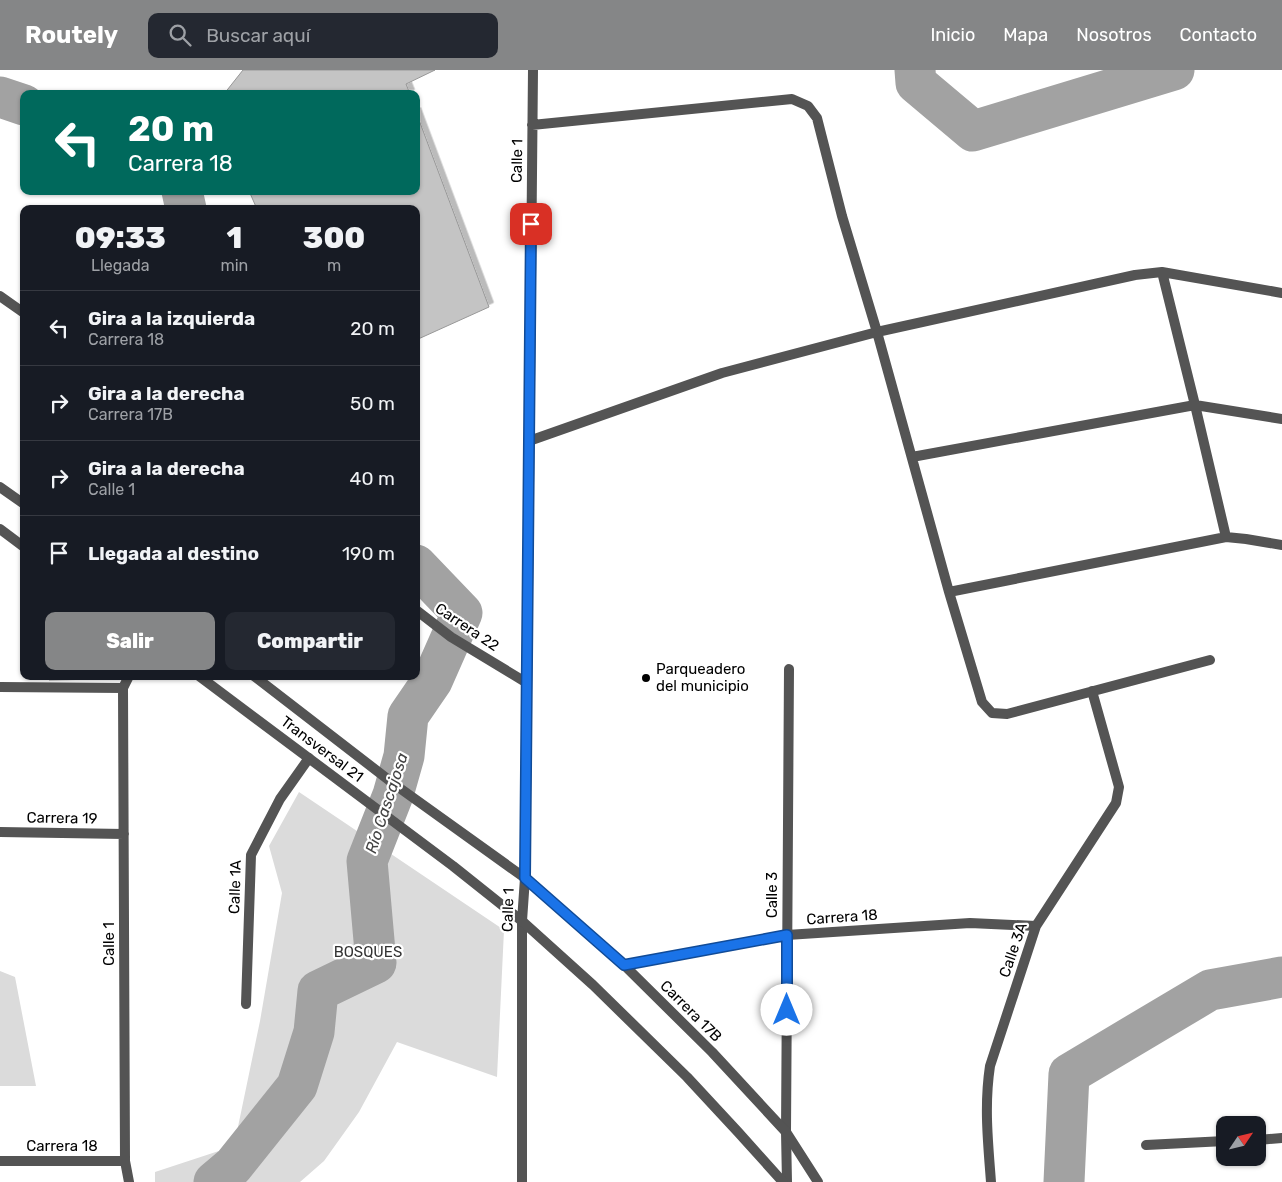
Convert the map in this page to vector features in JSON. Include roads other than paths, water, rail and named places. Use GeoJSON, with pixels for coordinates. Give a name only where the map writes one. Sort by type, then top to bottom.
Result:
{"type":"FeatureCollection","features":[{"type":"Feature","properties":{"kind":"street","name":"Calle 1"},"geometry":{"type":"LineString","coordinates":[[522,1182],[522,921],[525,878],[532,70]]}},
{"type":"Feature","properties":{"kind":"street"},"geometry":{"type":"LineString","coordinates":[[532,125],[792,99],[808,106],[817,118],[842,216],[982,702],[992,713],[1007,714],[1210,660]]}},
{"type":"Feature","properties":{"kind":"street"},"geometry":{"type":"LineString","coordinates":[[1162,272],[1226,537]]}},
{"type":"Feature","properties":{"kind":"street"},"geometry":{"type":"LineString","coordinates":[[529,441],[722,373],[876,332],[1135,274],[1162,272],[1282,293]]}},
{"type":"Feature","properties":{"kind":"street"},"geometry":{"type":"LineString","coordinates":[[0,296],[20,310]]}},
{"type":"Feature","properties":{"kind":"street"},"geometry":{"type":"LineString","coordinates":[[912,457],[1195,405],[1282,419]]}},
{"type":"Feature","properties":{"kind":"street"},"geometry":{"type":"LineString","coordinates":[[0,487],[20,501]]}},
{"type":"Feature","properties":{"kind":"street"},"geometry":{"type":"LineString","coordinates":[[0,529],[20,544]]}},
{"type":"Feature","properties":{"kind":"street"},"geometry":{"type":"LineString","coordinates":[[949,592],[1226,537],[1282,545]]}},
{"type":"Feature","properties":{"kind":"street","name":"Carrera 22"},"geometry":{"type":"LineString","coordinates":[[420,613],[451,637],[527,683]]}},
{"type":"Feature","properties":{"kind":"street","name":"Calle 3"},"geometry":{"type":"LineString","coordinates":[[785,1182],[789,668]]}},
{"type":"Feature","properties":{"kind":"street","name":"Calle 1"},"geometry":{"type":"LineString","coordinates":[[127,680],[123,688],[125,1161],[129,1182]]}},
{"type":"Feature","properties":{"kind":"street","name":"Transversal 21"},"geometry":{"type":"LineString","coordinates":[[204,680],[453,866],[522,921]]}},
{"type":"Feature","properties":{"kind":"street","name":"Carrera 17B"},"geometry":{"type":"LineString","coordinates":[[259,680],[394,784],[525,878],[624,965],[712,1052],[786,1132],[818,1182]]}},
{"type":"Feature","properties":{"kind":"street"},"geometry":{"type":"LineString","coordinates":[[0,687],[123,688]]}},
{"type":"Feature","properties":{"kind":"street","name":"Calle 3A"},"geometry":{"type":"LineString","coordinates":[[991,1182],[986,1111],[990,1066],[1036,926],[1116,803],[1120,787],[1092,691]]}},
{"type":"Feature","properties":{"kind":"street","name":"Calle 1A"},"geometry":{"type":"LineString","coordinates":[[246,1004],[251,855],[280,799],[312,760]]}},
{"type":"Feature","properties":{"kind":"street","name":"Carrera 19"},"geometry":{"type":"LineString","coordinates":[[0,832],[124,834]]}},
{"type":"Feature","properties":{"kind":"street"},"geometry":{"type":"LineString","coordinates":[[522,921],[593,985],[680,1071],[785,1182]]}},
{"type":"Feature","properties":{"kind":"street","name":"Carrera 18"},"geometry":{"type":"LineString","coordinates":[[624,965],[787,935],[970,923],[1036,926]]}},
{"type":"Feature","properties":{"kind":"street"},"geometry":{"type":"LineString","coordinates":[[1266,1139],[1282,1138]]}},
{"type":"Feature","properties":{"kind":"street"},"geometry":{"type":"LineString","coordinates":[[1146,1145],[1216,1141]]}},
{"type":"Feature","properties":{"kind":"street","name":"Carrera 18"},"geometry":{"type":"LineString","coordinates":[[0,1161],[125,1161]]}},
{"type":"Feature","properties":{"kind":"waterway"},"geometry":{"type":"LineString","coordinates":[[915,70],[916,83],[973,131],[1174,70]]}},
{"type":"Feature","properties":{"kind":"waterway","name":"Río Cascajosa"},"geometry":{"type":"LineString","coordinates":[[0,97],[20,104]]}},
{"type":"Feature","properties":{"kind":"waterway","name":"Río Cascajosa"},"geometry":{"type":"LineString","coordinates":[[183,195],[185,205]]}},
{"type":"Feature","properties":{"kind":"waterway","name":"Río Cascajosa"},"geometry":{"type":"LineString","coordinates":[[214,1182],[233,1166],[297,1086],[314,1032],[318,991],[376,963],[367,861],[393,795],[404,756],[408,716],[432,681],[462,613],[420,569]]}},
{"type":"Feature","properties":{"kind":"waterway"},"geometry":{"type":"LineString","coordinates":[[1064,1182],[1069,1074],[1210,990],[1282,977]]}},
{"type":"Feature","properties":{"kind":"place","name":"Parqueadero del municipio"},"geometry":{"type":"Point","coordinates":[646,678]}},
{"type":"Feature","properties":{"kind":"park label","name":"BOSQUES"},"geometry":{"type":"Point","coordinates":[368,952]}}]}
